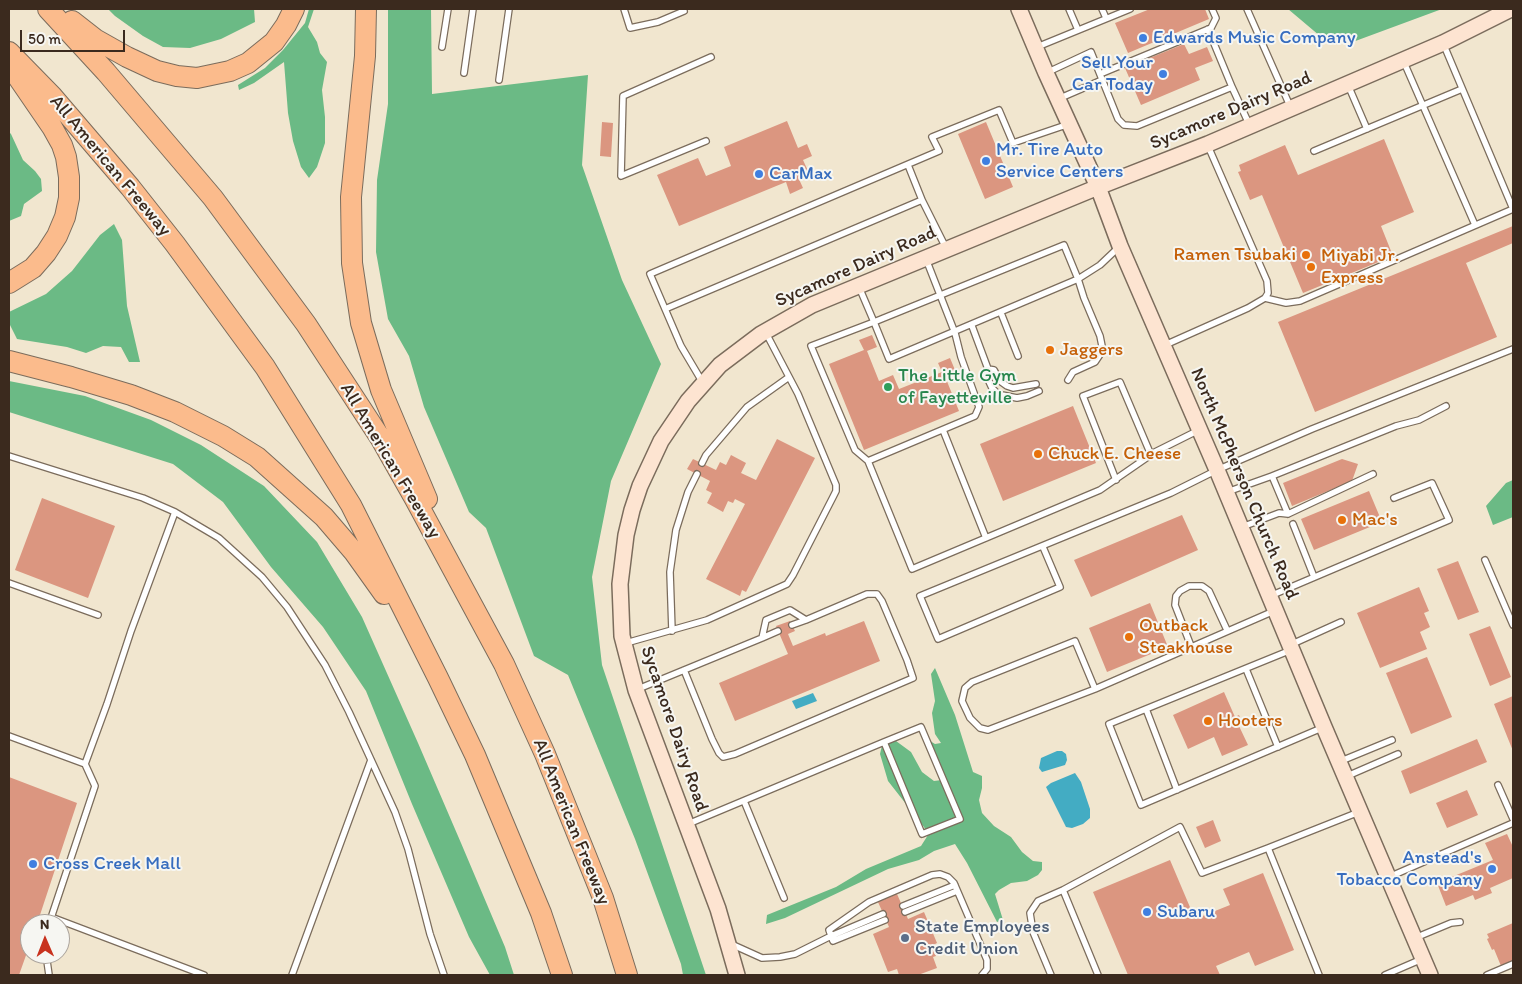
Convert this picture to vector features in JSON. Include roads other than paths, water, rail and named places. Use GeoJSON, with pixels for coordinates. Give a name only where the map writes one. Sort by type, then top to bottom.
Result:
{"type":"FeatureCollection","features":[{"type":"Feature","properties":{"kind":"highway","name":"All American Freeway"},"geometry":{"type":"LineString","coordinates":[[48,9],[106,72],[213,198],[306,324],[380,439],[415,499],[504,664],[546,754],[603,898],[628,975]]}},
{"type":"Feature","properties":{"kind":"highway"},"geometry":{"type":"LineString","coordinates":[[56,9],[95,39],[126,57],[157,72],[197,78],[230,71],[254,59],[274,42],[294,9]]}},
{"type":"Feature","properties":{"kind":"highway"},"geometry":{"type":"LineString","coordinates":[[366,9],[365,56],[351,197],[352,263],[361,324],[381,390],[403,445],[479,618]]}},
{"type":"Feature","properties":{"kind":"highway","name":"All American Freeway"},"geometry":{"type":"LineString","coordinates":[[9,52],[52,96],[130,187],[175,244],[265,367],[351,505],[475,755],[518,855],[562,975]]}},
{"type":"Feature","properties":{"kind":"highway"},"geometry":{"type":"LineString","coordinates":[[9,63],[52,127],[66,158],[69,177],[69,198],[65,217],[57,236],[33,268],[9,283]]}},
{"type":"Feature","properties":{"kind":"highway"},"geometry":{"type":"LineString","coordinates":[[9,361],[131,395],[183,416],[223,436],[257,457],[324,517],[354,552],[374,578],[438,678]]}},
{"type":"Feature","properties":{"kind":"main road","name":"North McPherson Church Road"},"geometry":{"type":"LineString","coordinates":[[1019,9],[1098,186],[1120,246],[1217,470],[1324,728],[1430,975]]}},
{"type":"Feature","properties":{"kind":"main road","name":"Sycamore Dairy Road"},"geometry":{"type":"LineString","coordinates":[[737,975],[718,909],[636,690],[622,636],[620,584],[626,535],[632,510],[640,486],[661,441],[688,401],[720,365],[765,332],[812,305],[1098,186],[1208,144],[1443,43],[1511,9]]}},
{"type":"Feature","properties":{"kind":"lane"},"geometry":{"type":"LineString","coordinates":[[442,47],[448,9]]}},
{"type":"Feature","properties":{"kind":"lane"},"geometry":{"type":"LineString","coordinates":[[464,73],[473,9]]}},
{"type":"Feature","properties":{"kind":"lane"},"geometry":{"type":"LineString","coordinates":[[499,80],[509,9]]}},
{"type":"Feature","properties":{"kind":"lane"},"geometry":{"type":"LineString","coordinates":[[624,9],[630,28],[658,22],[684,11],[683,9]]}},
{"type":"Feature","properties":{"kind":"lane"},"geometry":{"type":"LineString","coordinates":[[1068,9],[1078,30]]}},
{"type":"Feature","properties":{"kind":"lane"},"geometry":{"type":"LineString","coordinates":[[1102,9],[1106,18]]}},
{"type":"Feature","properties":{"kind":"lane"},"geometry":{"type":"LineString","coordinates":[[1035,48],[1130,9]]}},
{"type":"Feature","properties":{"kind":"lane"},"geometry":{"type":"LineString","coordinates":[[1100,74],[1211,28],[1216,18],[1212,9]]}},
{"type":"Feature","properties":{"kind":"lane"},"geometry":{"type":"LineString","coordinates":[[1247,9],[1291,108]]}},
{"type":"Feature","properties":{"kind":"lane"},"geometry":{"type":"LineString","coordinates":[[1208,29],[1250,126]]}},
{"type":"Feature","properties":{"kind":"lane"},"geometry":{"type":"LineString","coordinates":[[1265,298],[1286,303],[1300,301],[1513,209],[1443,43]]}},
{"type":"Feature","properties":{"kind":"lane"},"geometry":{"type":"LineString","coordinates":[[1046,73],[1091,52],[1118,119],[1124,125],[1137,126],[1232,88]]}},
{"type":"Feature","properties":{"kind":"lane"},"geometry":{"type":"LineString","coordinates":[[706,140],[621,176],[623,96],[711,57]]}},
{"type":"Feature","properties":{"kind":"lane"},"geometry":{"type":"LineString","coordinates":[[1403,60],[1475,225]]}},
{"type":"Feature","properties":{"kind":"lane"},"geometry":{"type":"LineString","coordinates":[[1058,99],[1102,80]]}},
{"type":"Feature","properties":{"kind":"lane"},"geometry":{"type":"LineString","coordinates":[[1348,84],[1367,129]]}},
{"type":"Feature","properties":{"kind":"lane"},"geometry":{"type":"LineString","coordinates":[[1314,152],[1462,89]]}},
{"type":"Feature","properties":{"kind":"lane"},"geometry":{"type":"LineString","coordinates":[[704,383],[681,346],[650,274],[939,151],[932,136],[999,110],[1013,143],[1069,124]]}},
{"type":"Feature","properties":{"kind":"lane"},"geometry":{"type":"LineString","coordinates":[[1163,346],[1248,308],[1265,298],[1268,288],[1267,281],[1208,144]]}},
{"type":"Feature","properties":{"kind":"lane"},"geometry":{"type":"LineString","coordinates":[[908,165],[922,200],[946,249]]}},
{"type":"Feature","properties":{"kind":"lane"},"geometry":{"type":"LineString","coordinates":[[665,309],[922,200]]}},
{"type":"Feature","properties":{"kind":"lane"},"geometry":{"type":"LineString","coordinates":[[1065,372],[1074,372],[1095,362],[1101,353],[1102,346],[1064,245],[811,346],[855,450],[868,462],[912,569],[1100,490],[1151,455],[1199,430]]}},
{"type":"Feature","properties":{"kind":"lane"},"geometry":{"type":"LineString","coordinates":[[859,285],[889,359],[972,326],[1078,279],[1100,265],[1120,246]]}},
{"type":"Feature","properties":{"kind":"lane"},"geometry":{"type":"LineString","coordinates":[[868,462],[974,416],[979,407],[961,357],[955,333],[925,257]]}},
{"type":"Feature","properties":{"kind":"lane"},"geometry":{"type":"LineString","coordinates":[[1001,313],[1018,356]]}},
{"type":"Feature","properties":{"kind":"lane"},"geometry":{"type":"LineString","coordinates":[[972,326],[988,369],[986,375],[992,388],[1002,395],[1016,398],[1039,392]]}},
{"type":"Feature","properties":{"kind":"lane"},"geometry":{"type":"LineString","coordinates":[[624,643],[707,620],[787,584],[794,575],[833,497],[836,485],[798,394],[765,332]]}},
{"type":"Feature","properties":{"kind":"lane"},"geometry":{"type":"LineString","coordinates":[[1043,547],[1060,587],[938,639],[920,596],[1172,493],[1217,470],[1312,429],[1513,349]]}},
{"type":"Feature","properties":{"kind":"lane"},"geometry":{"type":"LineString","coordinates":[[988,369],[994,370],[1000,381],[1012,388],[1036,384]]}},
{"type":"Feature","properties":{"kind":"lane"},"geometry":{"type":"LineString","coordinates":[[1068,380],[1074,372]]}},
{"type":"Feature","properties":{"kind":"lane"},"geometry":{"type":"LineString","coordinates":[[702,464],[706,456],[747,407],[789,377]]}},
{"type":"Feature","properties":{"kind":"lane"},"geometry":{"type":"LineString","coordinates":[[1116,480],[1083,396],[1120,382],[1151,455]]}},
{"type":"Feature","properties":{"kind":"lane"},"geometry":{"type":"LineString","coordinates":[[1225,492],[1272,476],[1396,426],[1419,420],[1446,406]]}},
{"type":"Feature","properties":{"kind":"lane"},"geometry":{"type":"LineString","coordinates":[[944,430],[986,538]]}},
{"type":"Feature","properties":{"kind":"lane"},"geometry":{"type":"LineString","coordinates":[[9,456],[143,498],[175,512],[219,538],[262,577],[293,614],[325,665],[372,760],[395,812],[408,849],[430,934],[444,975]]}},
{"type":"Feature","properties":{"kind":"lane"},"geometry":{"type":"LineString","coordinates":[[672,631],[670,572],[676,530],[688,492],[697,474]]}},
{"type":"Feature","properties":{"kind":"lane"},"geometry":{"type":"LineString","coordinates":[[1240,528],[1279,513],[1288,514],[1373,474]]}},
{"type":"Feature","properties":{"kind":"lane"},"geometry":{"type":"LineString","coordinates":[[1272,476],[1288,514]]}},
{"type":"Feature","properties":{"kind":"lane"},"geometry":{"type":"LineString","coordinates":[[1095,688],[1075,641],[972,682],[965,688],[962,701],[970,718],[980,728],[988,730],[1095,688],[1227,630],[1314,577],[1449,520],[1432,483],[1394,498]]}},
{"type":"Feature","properties":{"kind":"lane"},"geometry":{"type":"LineString","coordinates":[[84,764],[175,512]]}},
{"type":"Feature","properties":{"kind":"lane"},"geometry":{"type":"LineString","coordinates":[[1293,524],[1314,577]]}},
{"type":"Feature","properties":{"kind":"lane"},"geometry":{"type":"LineString","coordinates":[[1485,560],[1513,624]]}},
{"type":"Feature","properties":{"kind":"lane"},"geometry":{"type":"LineString","coordinates":[[9,583],[98,614]]}},
{"type":"Feature","properties":{"kind":"lane"},"geometry":{"type":"LineString","coordinates":[[1191,646],[1175,605],[1176,596],[1180,591],[1189,586],[1202,586],[1209,590],[1227,630]]}},
{"type":"Feature","properties":{"kind":"lane"},"geometry":{"type":"LineString","coordinates":[[684,670],[712,739],[723,757],[735,754],[913,678],[882,601],[877,594],[867,594],[792,625]]}},
{"type":"Feature","properties":{"kind":"lane"},"geometry":{"type":"LineString","coordinates":[[762,638],[766,620],[790,610],[806,620]]}},
{"type":"Feature","properties":{"kind":"lane"},"geometry":{"type":"LineString","coordinates":[[1324,728],[1141,805],[1109,724],[1246,668],[1341,622]]}},
{"type":"Feature","properties":{"kind":"lane"},"geometry":{"type":"LineString","coordinates":[[636,690],[778,631]]}},
{"type":"Feature","properties":{"kind":"lane"},"geometry":{"type":"LineString","coordinates":[[1246,668],[1278,747]]}},
{"type":"Feature","properties":{"kind":"lane"},"geometry":{"type":"LineString","coordinates":[[1146,709],[1178,790]]}},
{"type":"Feature","properties":{"kind":"lane"},"geometry":{"type":"LineString","coordinates":[[686,825],[884,742],[921,727],[960,819],[922,834],[884,742]]}},
{"type":"Feature","properties":{"kind":"lane"},"geometry":{"type":"LineString","coordinates":[[9,736],[84,764],[95,786],[52,914]]}},
{"type":"Feature","properties":{"kind":"lane"},"geometry":{"type":"LineString","coordinates":[[1339,762],[1392,740]]}},
{"type":"Feature","properties":{"kind":"lane"},"geometry":{"type":"LineString","coordinates":[[1345,777],[1398,754]]}},
{"type":"Feature","properties":{"kind":"lane"},"geometry":{"type":"LineString","coordinates":[[292,975],[372,760]]}},
{"type":"Feature","properties":{"kind":"lane"},"geometry":{"type":"LineString","coordinates":[[1498,785],[1513,819]]}},
{"type":"Feature","properties":{"kind":"lane"},"geometry":{"type":"LineString","coordinates":[[744,801],[784,898]]}},
{"type":"Feature","properties":{"kind":"lane"},"geometry":{"type":"LineString","coordinates":[[1051,975],[1034,932],[1030,913],[1038,901],[1063,890],[1180,827],[1202,873],[1360,811]]}},
{"type":"Feature","properties":{"kind":"lane"},"geometry":{"type":"LineString","coordinates":[[1389,877],[1513,823]]}},
{"type":"Feature","properties":{"kind":"lane"},"geometry":{"type":"LineString","coordinates":[[1268,848],[1319,975]]}},
{"type":"Feature","properties":{"kind":"lane"},"geometry":{"type":"LineString","coordinates":[[832,938],[829,930],[869,902],[932,875],[940,874],[948,877],[956,888],[987,960],[987,969],[982,975]]}},
{"type":"Feature","properties":{"kind":"lane"},"geometry":{"type":"LineString","coordinates":[[904,909],[956,888]]}},
{"type":"Feature","properties":{"kind":"lane"},"geometry":{"type":"LineString","coordinates":[[1063,890],[1098,975]]}},
{"type":"Feature","properties":{"kind":"lane"},"geometry":{"type":"LineString","coordinates":[[727,942],[762,958],[780,957],[795,954],[884,917]]}},
{"type":"Feature","properties":{"kind":"lane"},"geometry":{"type":"LineString","coordinates":[[1414,938],[1451,923],[1460,922]]}},
{"type":"Feature","properties":{"kind":"lane"},"geometry":{"type":"LineString","coordinates":[[70,928],[204,975]]}},
{"type":"Feature","properties":{"kind":"lane"},"geometry":{"type":"LineString","coordinates":[[1385,975],[1423,959]]}},
{"type":"Feature","properties":{"kind":"lane"},"geometry":{"type":"LineString","coordinates":[[1487,975],[1513,964]]}},
{"type":"Feature","properties":{"kind":"water"},"geometry":{"type":"Polygon","coordinates":[[[813,693],[817,701],[796,709],[792,701],[813,693]]]}},
{"type":"Feature","properties":{"kind":"water"},"geometry":{"type":"Polygon","coordinates":[[[1057,751],[1062,751],[1066,754],[1067,760],[1065,765],[1042,772],[1039,768],[1041,758],[1057,751]]]}},
{"type":"Feature","properties":{"kind":"water"},"geometry":{"type":"Polygon","coordinates":[[[1075,773],[1081,782],[1090,809],[1090,818],[1083,824],[1072,828],[1066,827],[1046,787],[1075,773]]]}},
{"type":"Feature","properties":{"kind":"place","name":"Edwards Music Company"},"geometry":{"type":"Point","coordinates":[1143,38]}},
{"type":"Feature","properties":{"kind":"place","name":"Sell Your Car Today"},"geometry":{"type":"Point","coordinates":[1163,74]}},
{"type":"Feature","properties":{"kind":"place","name":"Mr. Tire Auto Service Centers"},"geometry":{"type":"Point","coordinates":[986,161]}},
{"type":"Feature","properties":{"kind":"place","name":"CarMax"},"geometry":{"type":"Point","coordinates":[759,174]}},
{"type":"Feature","properties":{"kind":"place","name":"Ramen Tsubaki"},"geometry":{"type":"Point","coordinates":[1306,255]}},
{"type":"Feature","properties":{"kind":"place","name":"Miyabi Jr. Express"},"geometry":{"type":"Point","coordinates":[1311,267]}},
{"type":"Feature","properties":{"kind":"place","name":"Jaggers"},"geometry":{"type":"Point","coordinates":[1050,350]}},
{"type":"Feature","properties":{"kind":"place","name":"The Little Gym of Fayetteville"},"geometry":{"type":"Point","coordinates":[888,387]}},
{"type":"Feature","properties":{"kind":"place","name":"Chuck E. Cheese"},"geometry":{"type":"Point","coordinates":[1038,454]}},
{"type":"Feature","properties":{"kind":"place","name":"Mac's"},"geometry":{"type":"Point","coordinates":[1342,520]}},
{"type":"Feature","properties":{"kind":"place","name":"Outback Steakhouse"},"geometry":{"type":"Point","coordinates":[1129,637]}},
{"type":"Feature","properties":{"kind":"place","name":"Hooters"},"geometry":{"type":"Point","coordinates":[1208,721]}},
{"type":"Feature","properties":{"kind":"place","name":"Cross Creek Mall"},"geometry":{"type":"Point","coordinates":[33,864]}},
{"type":"Feature","properties":{"kind":"place","name":"Anstead's Tobacco Company"},"geometry":{"type":"Point","coordinates":[1492,869]}},
{"type":"Feature","properties":{"kind":"place","name":"Subaru"},"geometry":{"type":"Point","coordinates":[1147,912]}},
{"type":"Feature","properties":{"kind":"place","name":"State Employees Credit Union"},"geometry":{"type":"Point","coordinates":[905,938]}}]}
